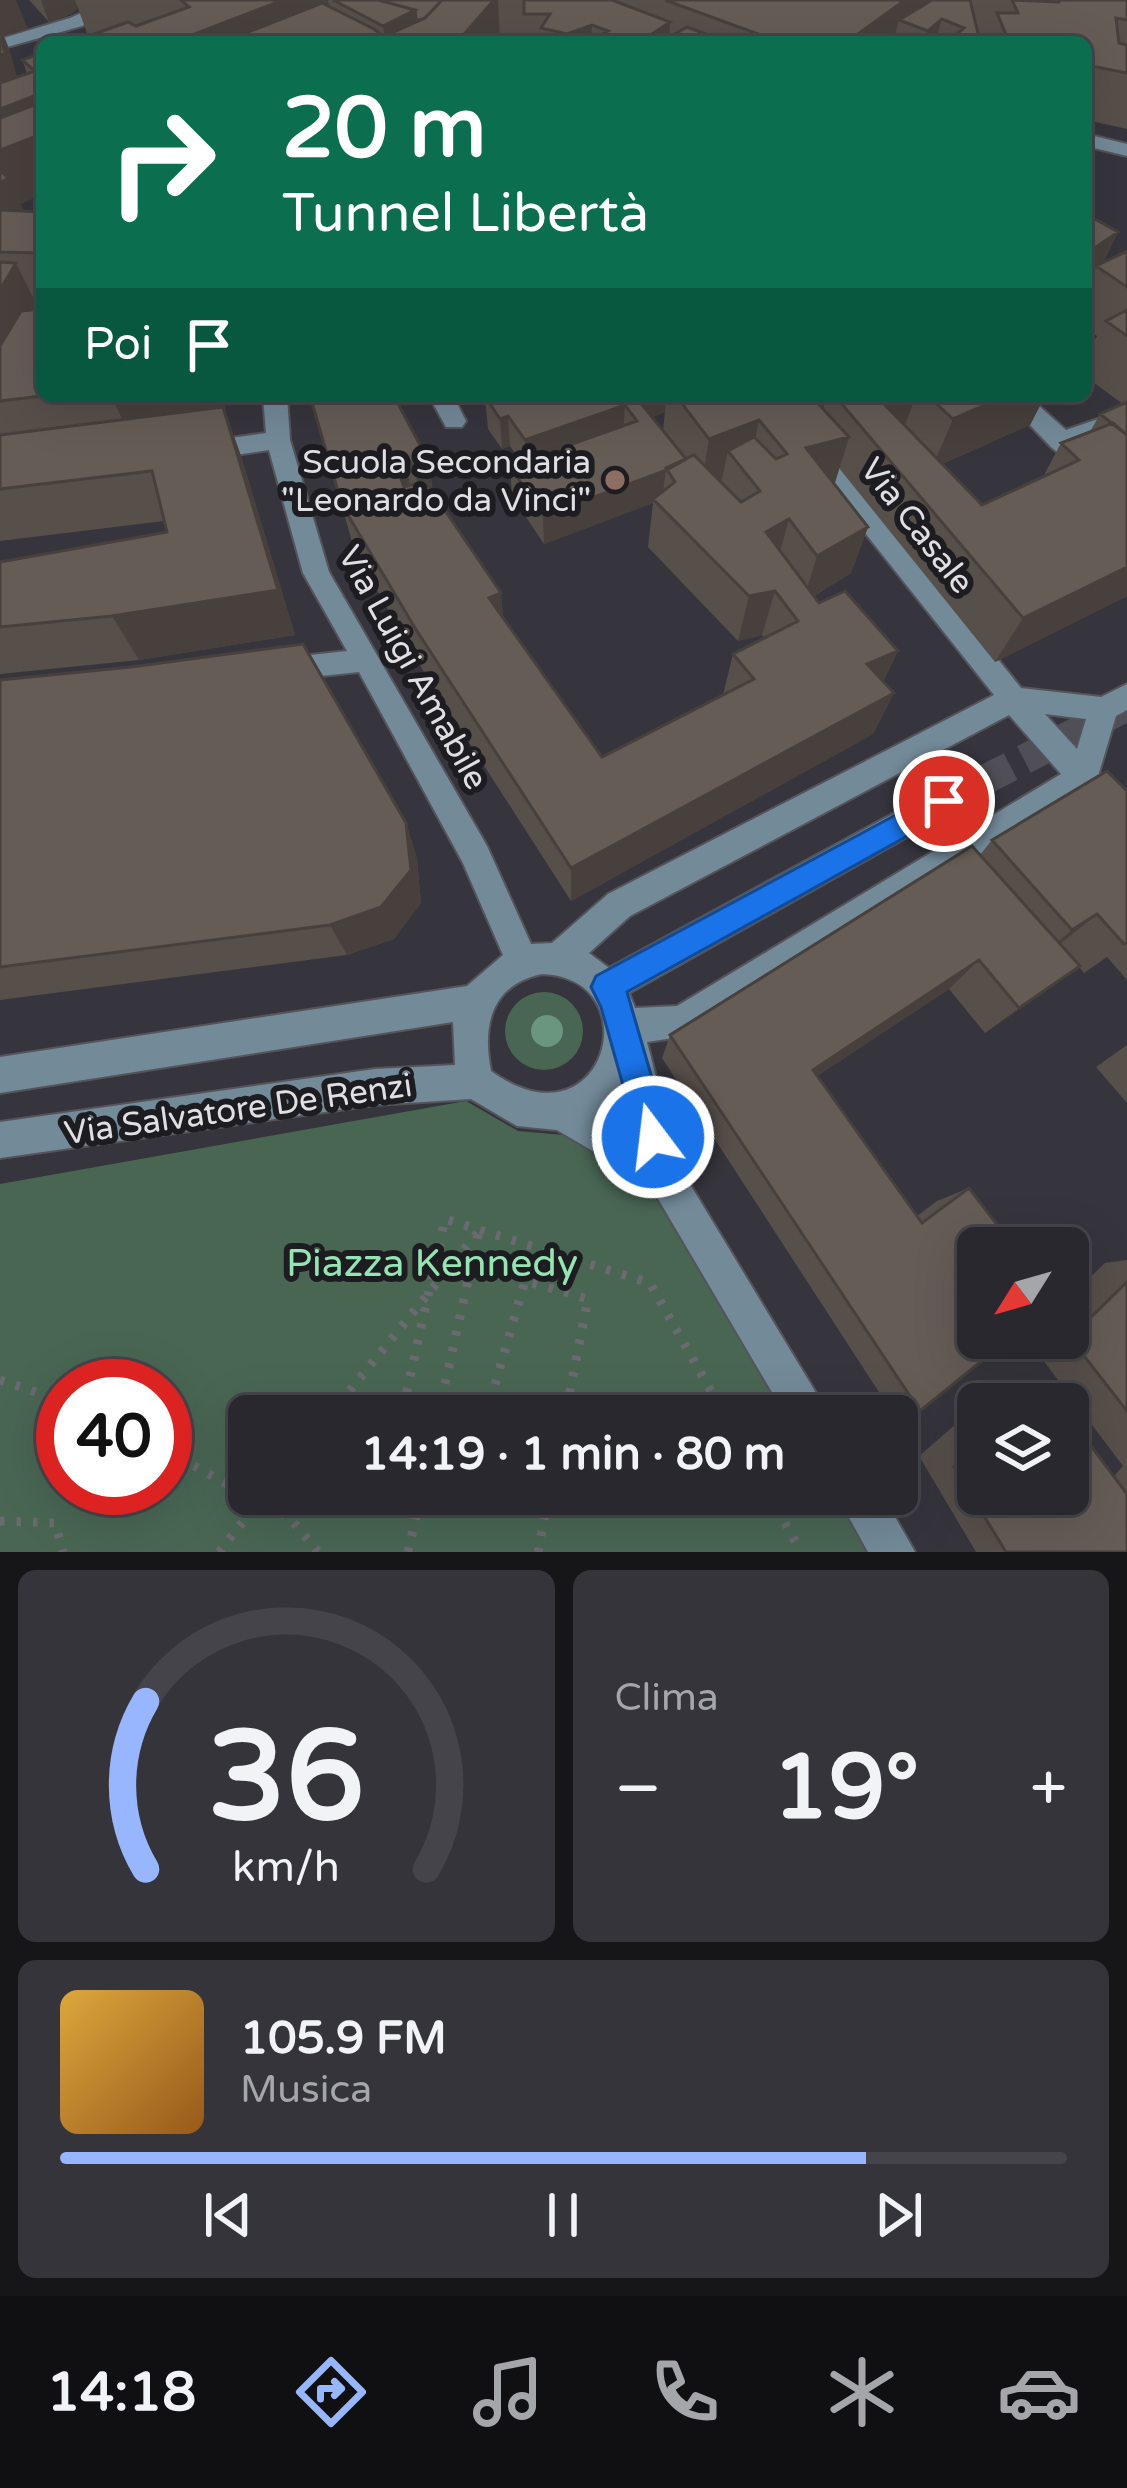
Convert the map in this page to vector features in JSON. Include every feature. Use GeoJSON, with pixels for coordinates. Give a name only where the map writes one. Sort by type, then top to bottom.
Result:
{"type":"FeatureCollection","features":[{"type":"Feature","properties":{"kind":"street"},"geometry":{"type":"LineString","coordinates":[[0,44],[76,22],[109,6],[197,0]]}},
{"type":"Feature","properties":{"kind":"street"},"geometry":{"type":"LineString","coordinates":[[71,36],[76,22]]}},
{"type":"Feature","properties":{"kind":"street"},"geometry":{"type":"LineString","coordinates":[[1092,141],[1127,150]]}},
{"type":"Feature","properties":{"kind":"street","name":"Via Luigi Amabile"},"geometry":{"type":"LineString","coordinates":[[275,402],[278,440],[316,573],[476,856],[522,962]]}},
{"type":"Feature","properties":{"kind":"street"},"geometry":{"type":"LineString","coordinates":[[445,402],[454,421]]}},
{"type":"Feature","properties":{"kind":"street","name":"Via Casale"},"geometry":{"type":"LineString","coordinates":[[776,402],[816,432],[1013,699],[1127,826]]}},
{"type":"Feature","properties":{"kind":"street"},"geometry":{"type":"LineString","coordinates":[[1020,402],[1127,500]]}},
{"type":"Feature","properties":{"kind":"street"},"geometry":{"type":"LineString","coordinates":[[1060,441],[1127,417]]}},
{"type":"Feature","properties":{"kind":"street"},"geometry":{"type":"LineString","coordinates":[[185,453],[278,440]]}},
{"type":"Feature","properties":{"kind":"street"},"geometry":{"type":"LineString","coordinates":[[244,674],[364,660]]}},
{"type":"Feature","properties":{"kind":"street"},"geometry":{"type":"LineString","coordinates":[[560,957],[619,905],[1013,699],[1116,703],[1083,776],[681,1023],[623,1029]]}},
{"type":"Feature","properties":{"kind":"street"},"geometry":{"type":"LineString","coordinates":[[607,987],[944,801]]}},
{"type":"Feature","properties":{"kind":"street"},"geometry":{"type":"LineString","coordinates":[[623,1029],[621,1058],[608,1083],[586,1102],[539,1114],[512,1106],[476,1081],[467,1039],[474,1002],[498,974],[534,956],[560,957],[587,969],[607,987],[623,1029],[662,1172],[795,1395]]}},
{"type":"Feature","properties":{"kind":"street","name":"Via Salvatore De Renzi"},"geometry":{"type":"LineString","coordinates":[[0,1075],[474,1002]]}},
{"type":"Feature","properties":{"kind":"street","name":"Via Salvatore De Renzi"},"geometry":{"type":"LineString","coordinates":[[0,1140],[375,1088],[476,1081]]}},
{"type":"Feature","properties":{"kind":"street"},"geometry":{"type":"LineString","coordinates":[[560,1112],[662,1172]]}},
{"type":"Feature","properties":{"kind":"street"},"geometry":{"type":"LineString","coordinates":[[870,1515],[892,1552]]}},
{"type":"Feature","properties":{"kind":"path"},"geometry":{"type":"LineString","coordinates":[[406,1395],[446,1220],[650,1283],[713,1395]]}},
{"type":"Feature","properties":{"kind":"path"},"geometry":{"type":"LineString","coordinates":[[345,1395],[480,1230]]}},
{"type":"Feature","properties":{"kind":"path"},"geometry":{"type":"LineString","coordinates":[[443,1395],[480,1230]]}},
{"type":"Feature","properties":{"kind":"path"},"geometry":{"type":"LineString","coordinates":[[491,1395],[525,1280],[588,1299],[569,1395]]}},
{"type":"Feature","properties":{"kind":"path"},"geometry":{"type":"LineString","coordinates":[[0,1380],[36,1392]]}},
{"type":"Feature","properties":{"kind":"path"},"geometry":{"type":"LineString","coordinates":[[192,1463],[228,1481]]}},
{"type":"Feature","properties":{"kind":"path"},"geometry":{"type":"LineString","coordinates":[[219,1552],[248,1515]]}},
{"type":"Feature","properties":{"kind":"path"},"geometry":{"type":"LineString","coordinates":[[286,1515],[318,1552]]}},
{"type":"Feature","properties":{"kind":"path"},"geometry":{"type":"LineString","coordinates":[[408,1552],[416,1515]]}},
{"type":"Feature","properties":{"kind":"path"},"geometry":{"type":"LineString","coordinates":[[538,1552],[545,1515]]}},
{"type":"Feature","properties":{"kind":"path"},"geometry":{"type":"LineString","coordinates":[[781,1515],[801,1552]]}},
{"type":"Feature","properties":{"kind":"path"},"geometry":{"type":"LineString","coordinates":[[0,1521],[55,1523],[63,1552]]}},
{"type":"Feature","properties":{"kind":"green space"},"geometry":{"type":"Polygon","coordinates":[[[544,992],[572,1003],[583,1031],[572,1059],[544,1070],[516,1059],[505,1031],[516,1003],[544,992]]]}},
{"type":"Feature","properties":{"kind":"green space","name":"Piazza Kennedy"},"geometry":{"type":"Polygon","coordinates":[[[466,1101],[518,1131],[585,1137],[645,1181],[775,1395],[228,1395],[228,1515],[848,1515],[870,1552],[0,1552],[0,1184],[466,1101]]]}},
{"type":"Feature","properties":{"kind":"building"},"geometry":{"type":"Polygon","coordinates":[[[181,0],[283,0],[190,36],[89,36],[128,22],[136,26],[189,7],[181,0]]]}},
{"type":"Feature","properties":{"kind":"building"},"geometry":{"type":"Polygon","coordinates":[[[333,0],[378,0],[415,10],[383,26],[333,0]]]}},
{"type":"Feature","properties":{"kind":"building"},"geometry":{"type":"Polygon","coordinates":[[[378,0],[442,0],[420,20],[415,10],[378,0]]]}},
{"type":"Feature","properties":{"kind":"building"},"geometry":{"type":"Polygon","coordinates":[[[442,0],[494,0],[462,36],[400,36],[394,32],[425,18],[442,0]]]}},
{"type":"Feature","properties":{"kind":"building"},"geometry":{"type":"Polygon","coordinates":[[[524,0],[612,0],[670,22],[649,36],[598,36],[608,31],[592,25],[567,34],[541,28],[550,14],[524,14],[524,0]]]}},
{"type":"Feature","properties":{"kind":"building"},"geometry":{"type":"Polygon","coordinates":[[[665,0],[905,0],[855,36],[764,36],[665,0]]]}},
{"type":"Feature","properties":{"kind":"building"},"geometry":{"type":"Polygon","coordinates":[[[932,0],[970,0],[979,36],[954,36],[964,28],[942,19],[928,31],[899,20],[932,0]]]}},
{"type":"Feature","properties":{"kind":"building"},"geometry":{"type":"Polygon","coordinates":[[[1012,0],[1127,0],[1127,20],[1116,18],[1119,43],[1127,45],[1127,73],[1092,66],[1092,36],[1007,36],[997,13],[1018,13],[1012,0]]]}},
{"type":"Feature","properties":{"kind":"building"},"geometry":{"type":"Polygon","coordinates":[[[322,3],[383,36],[238,36],[322,3]]]}},
{"type":"Feature","properties":{"kind":"building"},"geometry":{"type":"Polygon","coordinates":[[[687,27],[711,36],[671,36],[687,27]]]}},
{"type":"Feature","properties":{"kind":"building"},"geometry":{"type":"Polygon","coordinates":[[[36,55],[36,95],[0,109],[0,83],[35,71],[22,60],[36,55]]]}},
{"type":"Feature","properties":{"kind":"building"},"geometry":{"type":"Polygon","coordinates":[[[36,104],[36,136],[0,150],[0,118],[36,104]]]}},
{"type":"Feature","properties":{"kind":"building"},"geometry":{"type":"Polygon","coordinates":[[[0,210],[36,212],[36,253],[0,252],[0,210]]]}},
{"type":"Feature","properties":{"kind":"building"},"geometry":{"type":"Polygon","coordinates":[[[1092,217],[1118,232],[1092,250],[1092,217]]]}},
{"type":"Feature","properties":{"kind":"building"},"geometry":{"type":"Polygon","coordinates":[[[1127,251],[1127,287],[1096,266],[1127,251]]]}},
{"type":"Feature","properties":{"kind":"building"},"geometry":{"type":"Polygon","coordinates":[[[0,262],[16,263],[0,290],[0,262]]]}},
{"type":"Feature","properties":{"kind":"building"},"geometry":{"type":"Polygon","coordinates":[[[36,310],[36,397],[0,401],[0,346],[21,311],[36,310]]]}},
{"type":"Feature","properties":{"kind":"building"},"geometry":{"type":"Polygon","coordinates":[[[1127,310],[1127,336],[1106,321],[1127,310]]]}},
{"type":"Feature","properties":{"kind":"building"},"geometry":{"type":"Polygon","coordinates":[[[312,402],[397,402],[428,460],[415,469],[404,453],[393,456],[404,487],[425,481],[501,593],[489,598],[602,757],[754,679],[733,654],[798,621],[775,591],[749,596],[653,499],[675,482],[666,468],[694,455],[741,502],[760,491],[728,451],[754,437],[776,459],[787,454],[759,420],[709,439],[681,402],[817,402],[849,437],[806,448],[868,527],[817,556],[789,519],[766,532],[819,603],[845,591],[898,651],[867,664],[894,693],[571,868],[415,628],[342,505],[312,402]]]}},
{"type":"Feature","properties":{"kind":"building"},"geometry":{"type":"Polygon","coordinates":[[[489,402],[640,402],[686,459],[543,516],[510,466],[637,421],[625,405],[525,440],[508,416],[500,419],[489,402]]]}},
{"type":"Feature","properties":{"kind":"building"},"geometry":{"type":"Polygon","coordinates":[[[840,402],[882,402],[982,505],[1079,460],[1061,443],[1113,423],[1127,435],[1127,567],[1023,618],[840,402]]]}},
{"type":"Feature","properties":{"kind":"building"},"geometry":{"type":"Polygon","coordinates":[[[935,402],[992,402],[953,419],[935,402]]]}},
{"type":"Feature","properties":{"kind":"building"},"geometry":{"type":"Polygon","coordinates":[[[1127,402],[1127,435],[1100,414],[1127,402]]]}},
{"type":"Feature","properties":{"kind":"building"},"geometry":{"type":"Polygon","coordinates":[[[223,407],[278,590],[112,616],[0,627],[0,562],[167,532],[152,471],[0,489],[0,435],[223,407]]]}},
{"type":"Feature","properties":{"kind":"building"},"geometry":{"type":"Polygon","coordinates":[[[303,644],[406,823],[411,870],[381,907],[330,925],[0,967],[0,680],[303,644]]]}},
{"type":"Feature","properties":{"kind":"building"},"geometry":{"type":"Polygon","coordinates":[[[1107,771],[1127,791],[1124,944],[1097,914],[1072,930],[992,840],[1107,771]]]}},
{"type":"Feature","properties":{"kind":"building"},"geometry":{"type":"Polygon","coordinates":[[[972,846],[1080,966],[1019,1008],[979,960],[813,1070],[922,1223],[969,1188],[999,1227],[957,1227],[957,1359],[984,1359],[920,1411],[918,1395],[909,1395],[670,1035],[972,846]]]}},
{"type":"Feature","properties":{"kind":"building"},"geometry":{"type":"Polygon","coordinates":[[[1127,1282],[1127,1411],[1086,1359],[1089,1319],[1127,1282]]]}},
{"type":"Feature","properties":{"kind":"building"},"geometry":{"type":"Polygon","coordinates":[[[1089,1443],[1127,1494],[1127,1552],[1006,1552],[983,1515],[1089,1515],[1089,1443]]]}},
{"type":"Feature","properties":{"kind":"tunnel"},"geometry":{"type":"LineString","coordinates":[[944,801],[1127,706]]}},
{"type":"Feature","properties":{"kind":"place","name":"Scuola Secondaria \"Leonardo da Vinci\""},"geometry":{"type":"Point","coordinates":[615,480]}},
{"type":"Feature","properties":{"kind":"route"},"geometry":{"type":"LineString","coordinates":[[653,1137],[615,1000],[607,987],[944,801]]}}]}
